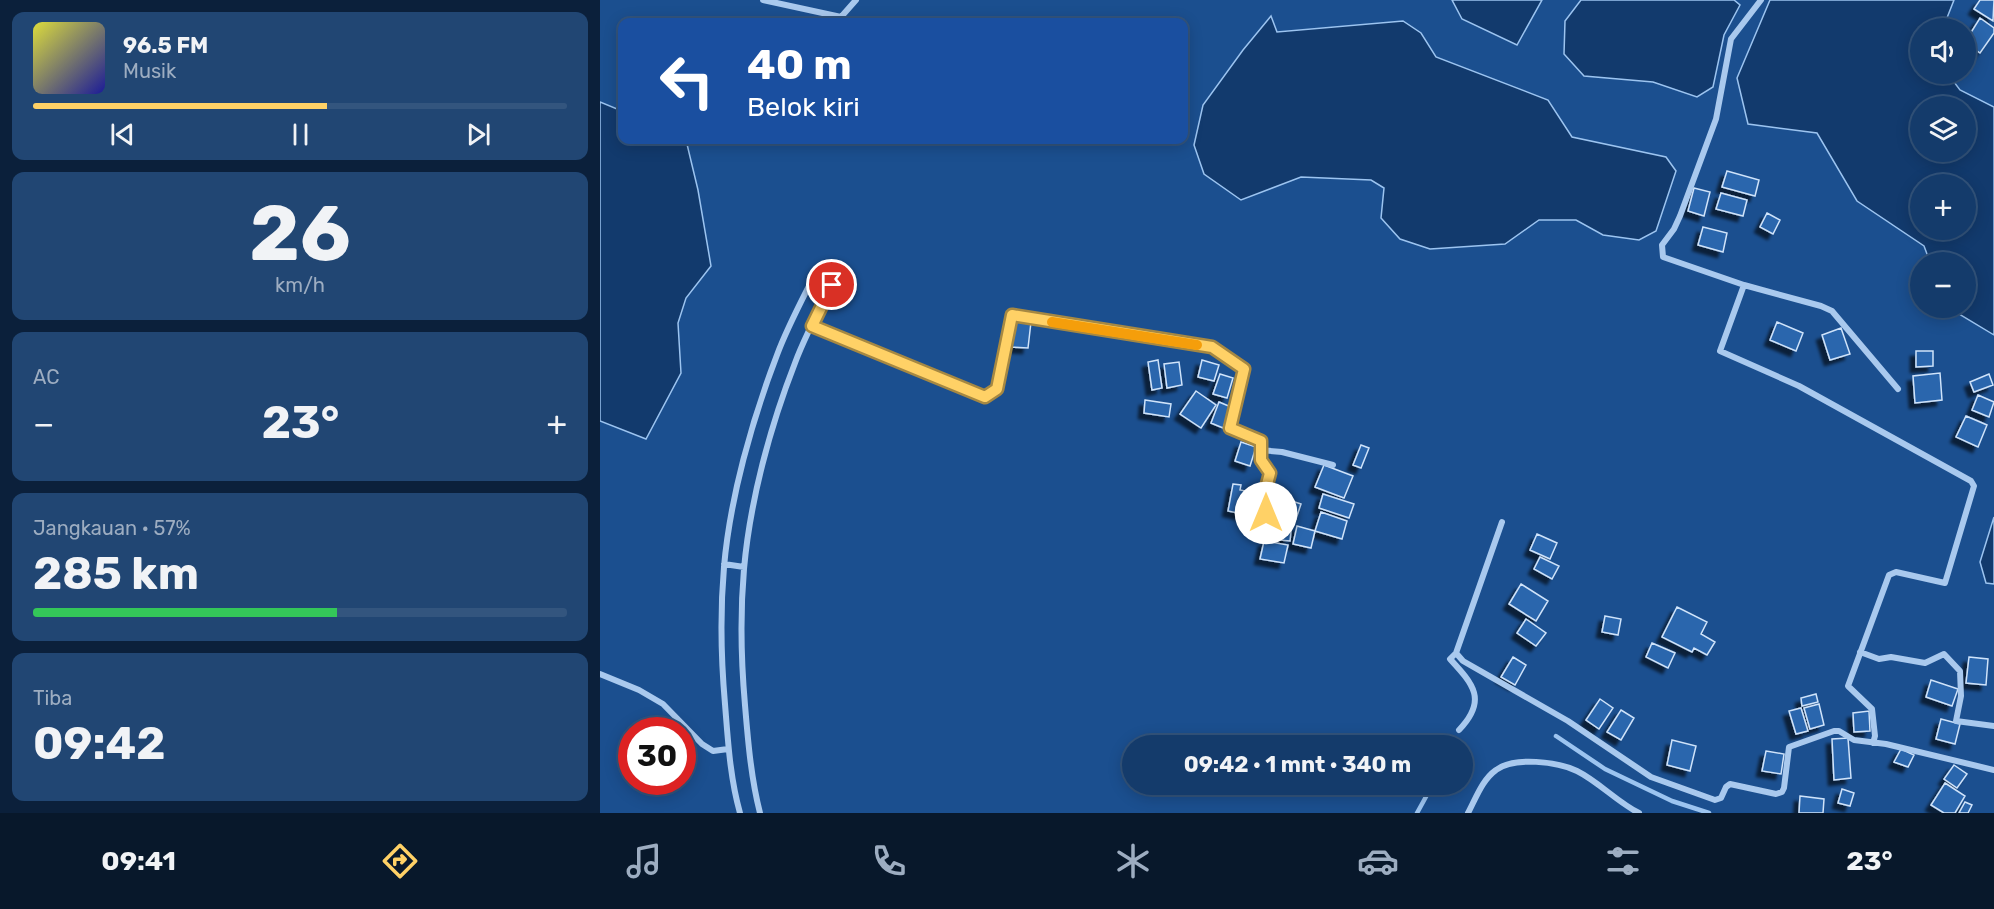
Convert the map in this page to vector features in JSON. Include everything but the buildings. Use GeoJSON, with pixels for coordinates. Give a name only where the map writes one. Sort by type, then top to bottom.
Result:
{"type":"FeatureCollection","features":[{"type":"Feature","properties":{"kind":"street"},"geometry":{"type":"LineString","coordinates":[[763,0],[792,3],[841,17],[855,0]]}},
{"type":"Feature","properties":{"kind":"street"},"geometry":{"type":"LineString","coordinates":[[1761,0],[1731,39],[1716,119],[1680,216],[1662,245],[1663,256],[1744,285],[1832,311],[1898,389]]}},
{"type":"Feature","properties":{"kind":"street"},"geometry":{"type":"LineString","coordinates":[[740,813],[728,749],[722,672],[724,564],[736,490],[755,419],[777,354],[814,276]]}},
{"type":"Feature","properties":{"kind":"street"},"geometry":{"type":"LineString","coordinates":[[760,813],[748,747],[742,671],[744,567],[756,494],[774,424],[795,361],[832,285]]}},
{"type":"Feature","properties":{"kind":"street"},"geometry":{"type":"LineString","coordinates":[[1744,285],[1720,351],[1799,386],[1971,481],[1974,486],[1945,583],[1896,572],[1889,575],[1848,686],[1872,709],[1874,743]]}},
{"type":"Feature","properties":{"kind":"street"},"geometry":{"type":"LineString","coordinates":[[812,326],[985,397],[997,389],[1012,315],[1212,347],[1244,369],[1230,428],[1261,441],[1261,460],[1270,473],[1266,488],[1271,497],[1261,529]]}},
{"type":"Feature","properties":{"kind":"street"},"geometry":{"type":"LineString","coordinates":[[1260,450],[1282,452],[1333,465]]}},
{"type":"Feature","properties":{"kind":"street"},"geometry":{"type":"LineString","coordinates":[[1459,730],[1471,718],[1475,697],[1469,680],[1450,659],[1456,653],[1502,522]]}},
{"type":"Feature","properties":{"kind":"street"},"geometry":{"type":"LineString","coordinates":[[724,564],[744,567]]}},
{"type":"Feature","properties":{"kind":"street"},"geometry":{"type":"LineString","coordinates":[[1860,652],[1879,659],[1891,657],[1925,663],[1944,654],[1960,671],[1961,696],[1956,721],[1994,726]]}},
{"type":"Feature","properties":{"kind":"street"},"geometry":{"type":"LineString","coordinates":[[1456,653],[1463,660],[1568,721],[1651,777],[1715,800],[1721,798],[1730,784],[1776,794],[1782,792],[1790,746],[1834,731],[1839,731],[1854,740],[1886,744],[1994,770]]}},
{"type":"Feature","properties":{"kind":"street"},"geometry":{"type":"LineString","coordinates":[[600,674],[639,690],[663,704],[702,744],[713,751],[728,749]]}},
{"type":"Feature","properties":{"kind":"street"},"geometry":{"type":"LineString","coordinates":[[1468,813],[1485,781],[1497,768],[1524,761],[1551,763],[1577,771],[1639,813]]}},
{"type":"Feature","properties":{"kind":"water"},"geometry":{"type":"Polygon","coordinates":[[[1452,0],[1542,0],[1517,45],[1462,19],[1452,0]]]}},
{"type":"Feature","properties":{"kind":"water"},"geometry":{"type":"Polygon","coordinates":[[[1581,0],[1734,0],[1740,5],[1724,35],[1713,87],[1697,97],[1653,82],[1584,76],[1564,54],[1565,21],[1581,0]]]}},
{"type":"Feature","properties":{"kind":"water"},"geometry":{"type":"Polygon","coordinates":[[[1770,0],[1954,0],[1947,18],[1910,18],[1910,84],[1956,84],[1960,90],[1972,96],[1910,96],[1910,162],[1976,162],[1976,98],[1994,107],[1994,335],[1966,318],[1976,318],[1976,252],[1926,252],[1924,246],[1915,240],[1976,240],[1976,174],[1910,174],[1910,237],[1857,201],[1817,133],[1748,124],[1737,78],[1770,0]]]}},
{"type":"Feature","properties":{"kind":"water"},"geometry":{"type":"Polygon","coordinates":[[[1271,16],[1277,32],[1403,21],[1421,33],[1436,57],[1548,100],[1572,137],[1666,157],[1676,171],[1656,231],[1639,240],[1603,235],[1576,220],[1539,220],[1505,244],[1430,249],[1400,239],[1381,218],[1384,188],[1371,180],[1301,177],[1241,200],[1204,174],[1194,145],[1203,105],[1271,16]]]}},
{"type":"Feature","properties":{"kind":"water"},"geometry":{"type":"Polygon","coordinates":[[[600,102],[618,109],[618,144],[687,144],[698,190],[711,266],[686,298],[678,323],[681,373],[646,439],[600,421],[600,102]]]}},
{"type":"Feature","properties":{"kind":"water"},"geometry":{"type":"Polygon","coordinates":[[[1994,517],[1994,584],[1986,583],[1980,562],[1994,517]]]}},
{"type":"Feature","properties":{"kind":"waterway"},"geometry":{"type":"LineString","coordinates":[[1556,736],[1605,769],[1672,801],[1709,813]]}},
{"type":"Feature","properties":{"kind":"waterway"},"geometry":{"type":"LineString","coordinates":[[1417,813],[1427,795]]}},
{"type":"Feature","properties":{"kind":"slow traffic"},"geometry":{"type":"LineString","coordinates":[[1052,322],[1197,345]]}},
{"type":"Feature","properties":{"kind":"route"},"geometry":{"type":"LineString","coordinates":[[832,285],[812,326],[985,397],[997,389],[1012,315],[1212,347],[1244,369],[1230,428],[1261,441],[1261,460],[1270,473],[1266,488],[1271,497],[1266,513]]}}]}
